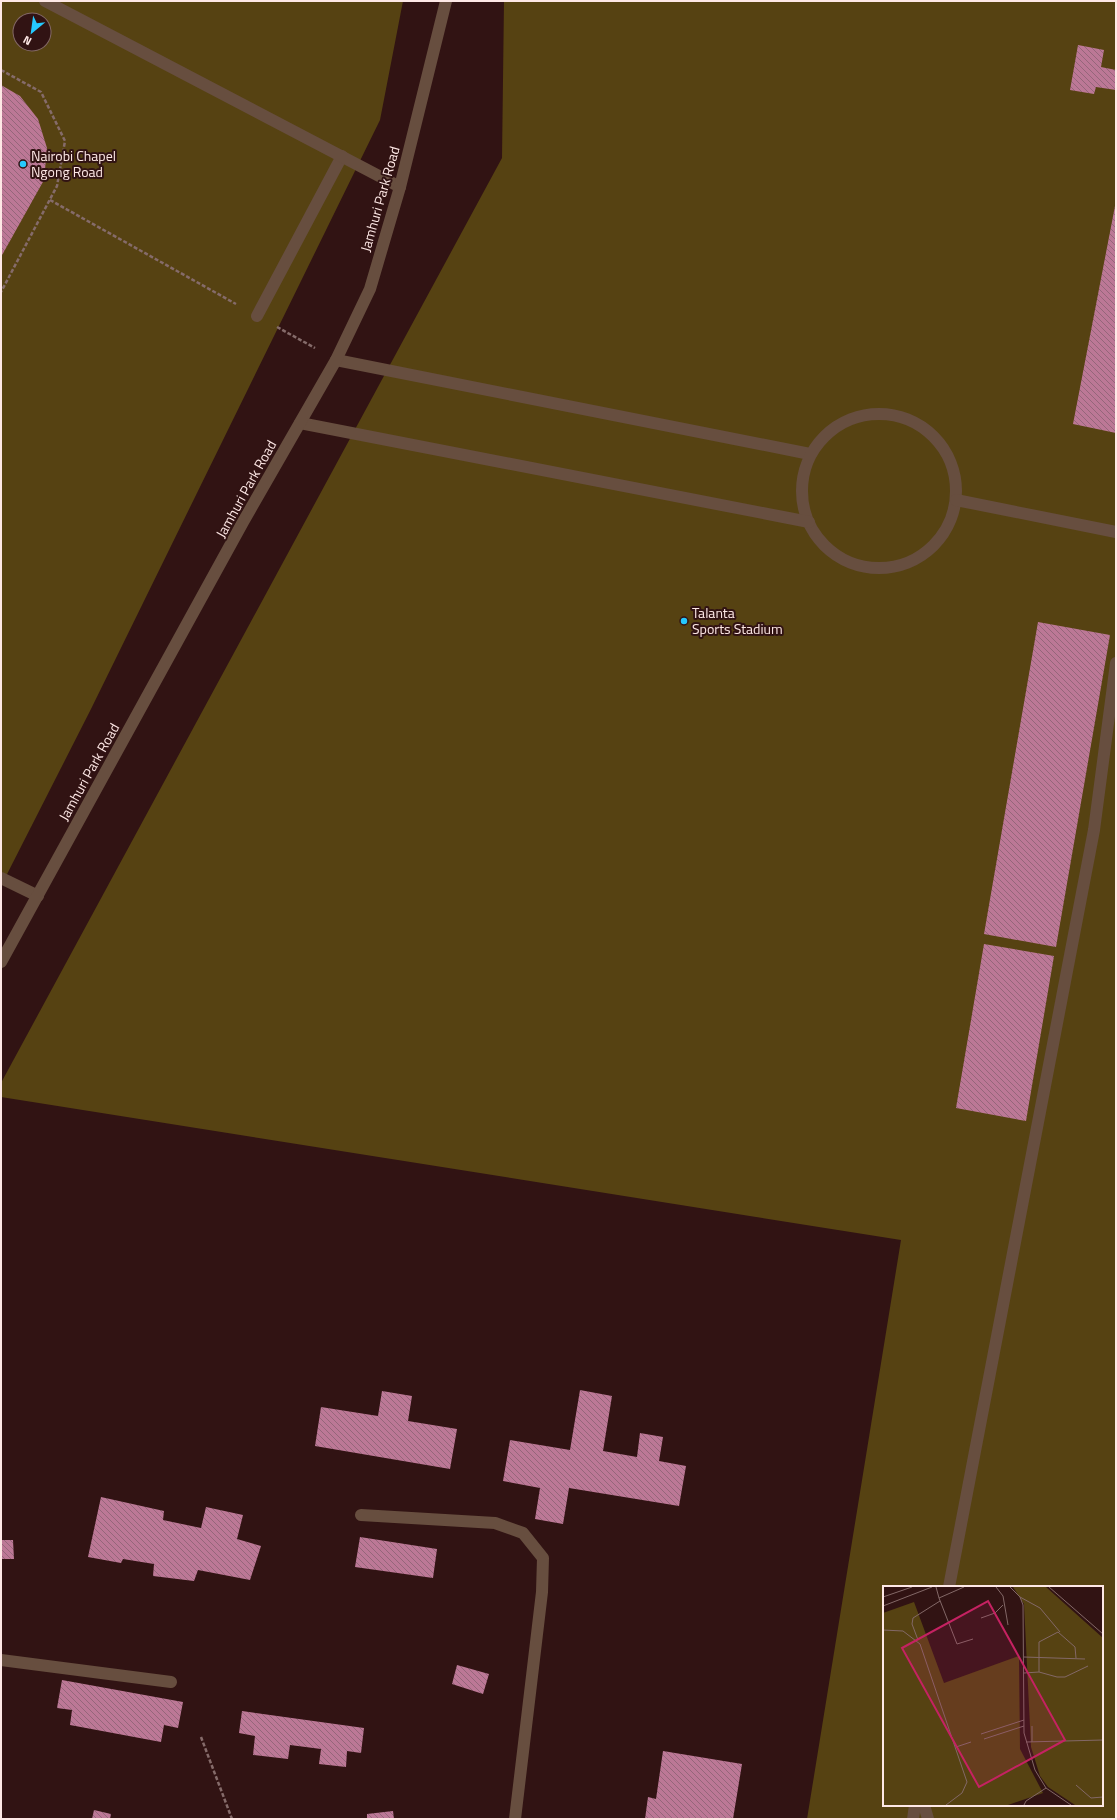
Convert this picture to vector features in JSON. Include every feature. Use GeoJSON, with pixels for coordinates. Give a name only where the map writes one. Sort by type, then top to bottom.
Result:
{"type":"FeatureCollection","features":[{"type":"Feature","properties":{"kind":"street"},"geometry":{"type":"LineString","coordinates":[[45,1],[400,186]]}},
{"type":"Feature","properties":{"kind":"street","name":"Jamhuri Park Road"},"geometry":{"type":"LineString","coordinates":[[1,962],[336,360],[370,289],[400,186],[446,1]]}},
{"type":"Feature","properties":{"kind":"street"},"geometry":{"type":"LineString","coordinates":[[257,316],[342,156]]}},
{"type":"Feature","properties":{"kind":"street"},"geometry":{"type":"LineString","coordinates":[[336,360],[810,454]]}},
{"type":"Feature","properties":{"kind":"street"},"geometry":{"type":"LineString","coordinates":[[868,414],[893,414],[917,422],[936,438],[950,458],[957,482],[956,507],[946,532],[928,552],[905,565],[878,569],[852,564],[829,550],[812,530],[802,505],[802,478],[810,454],[825,435],[845,420],[868,414]]}},
{"type":"Feature","properties":{"kind":"street"},"geometry":{"type":"LineString","coordinates":[[300,423],[809,522]]}},
{"type":"Feature","properties":{"kind":"street"},"geometry":{"type":"LineString","coordinates":[[956,500],[1116,532]]}},
{"type":"Feature","properties":{"kind":"street"},"geometry":{"type":"LineString","coordinates":[[949,1586],[1094,830],[1116,663]]}},
{"type":"Feature","properties":{"kind":"street"},"geometry":{"type":"LineString","coordinates":[[1,878],[38,896]]}},
{"type":"Feature","properties":{"kind":"street"},"geometry":{"type":"LineString","coordinates":[[361,1515],[495,1524],[523,1533],[543,1558],[542,1592],[515,1819]]}},
{"type":"Feature","properties":{"kind":"street"},"geometry":{"type":"LineString","coordinates":[[1,1660],[171,1682]]}},
{"type":"Feature","properties":{"kind":"street"},"geometry":{"type":"LineString","coordinates":[[913,1819],[915,1806]]}},
{"type":"Feature","properties":{"kind":"street"},"geometry":{"type":"LineString","coordinates":[[924,1806],[928,1819]]}},
{"type":"Feature","properties":{"kind":"path"},"geometry":{"type":"LineString","coordinates":[[1,70],[41,92],[65,141],[58,186],[1,292]]}},
{"type":"Feature","properties":{"kind":"path"},"geometry":{"type":"LineString","coordinates":[[50,200],[336,360]]}},
{"type":"Feature","properties":{"kind":"path"},"geometry":{"type":"LineString","coordinates":[[201,1737],[232,1819]]}},
{"type":"Feature","properties":{"kind":"shaded area"},"geometry":{"type":"Polygon","coordinates":[[[1,1],[403,1],[380,120],[91,709],[1,886],[1,1]]]}},
{"type":"Feature","properties":{"kind":"shaded area","name":"Talanta Sports Stadium"},"geometry":{"type":"Polygon","coordinates":[[[504,1],[1116,1],[1116,1819],[807,1819],[901,1240],[1,1097],[1,1083],[502,158],[504,1]]]}},
{"type":"Feature","properties":{"kind":"building"},"geometry":{"type":"Polygon","coordinates":[[[1078,45],[1104,50],[1101,67],[1116,70],[1116,90],[1096,87],[1094,94],[1070,90],[1078,45]]]}},
{"type":"Feature","properties":{"kind":"building","name":"Nairobi Chapel Ngong Road"},"geometry":{"type":"Polygon","coordinates":[[[1,85],[20,96],[38,119],[47,148],[44,180],[1,257],[1,85]]]}},
{"type":"Feature","properties":{"kind":"building"},"geometry":{"type":"Polygon","coordinates":[[[1116,206],[1116,433],[1073,424],[1116,206]]]}},
{"type":"Feature","properties":{"kind":"building"},"geometry":{"type":"Polygon","coordinates":[[[1038,622],[1110,635],[1056,947],[984,934],[1038,622]]]}},
{"type":"Feature","properties":{"kind":"building"},"geometry":{"type":"Polygon","coordinates":[[[984,944],[1054,956],[1026,1121],[956,1108],[984,944]]]}},
{"type":"Feature","properties":{"kind":"building"},"geometry":{"type":"Polygon","coordinates":[[[580,1390],[612,1396],[603,1451],[637,1457],[640,1433],[663,1437],[659,1461],[686,1466],[679,1506],[569,1488],[563,1524],[535,1519],[540,1488],[503,1481],[510,1440],[570,1450],[580,1390]]]}},
{"type":"Feature","properties":{"kind":"building"},"geometry":{"type":"Polygon","coordinates":[[[382,1391],[412,1396],[408,1421],[457,1429],[450,1469],[315,1446],[321,1407],[378,1416],[382,1391]]]}},
{"type":"Feature","properties":{"kind":"building"},"geometry":{"type":"Polygon","coordinates":[[[101,1497],[164,1511],[163,1520],[201,1528],[206,1507],[243,1515],[237,1539],[261,1546],[250,1580],[198,1570],[194,1581],[153,1576],[154,1564],[123,1559],[121,1563],[88,1557],[101,1497]]]}},
{"type":"Feature","properties":{"kind":"building"},"geometry":{"type":"Polygon","coordinates":[[[360,1537],[437,1549],[433,1578],[355,1567],[360,1537]]]}},
{"type":"Feature","properties":{"kind":"building"},"geometry":{"type":"Polygon","coordinates":[[[1,1540],[13,1540],[14,1559],[1,1559],[1,1540]]]}},
{"type":"Feature","properties":{"kind":"building"},"geometry":{"type":"Polygon","coordinates":[[[457,1665],[489,1674],[483,1694],[452,1684],[457,1665]]]}},
{"type":"Feature","properties":{"kind":"building"},"geometry":{"type":"Polygon","coordinates":[[[62,1680],[183,1702],[178,1728],[164,1725],[161,1742],[70,1725],[72,1710],[57,1708],[62,1680]]]}},
{"type":"Feature","properties":{"kind":"building"},"geometry":{"type":"Polygon","coordinates":[[[242,1711],[364,1728],[361,1753],[347,1751],[346,1767],[319,1764],[321,1749],[290,1745],[288,1759],[253,1755],[255,1736],[239,1733],[242,1711]]]}},
{"type":"Feature","properties":{"kind":"building"},"geometry":{"type":"Polygon","coordinates":[[[663,1751],[742,1764],[733,1819],[645,1819],[648,1797],[656,1799],[663,1751]]]}},
{"type":"Feature","properties":{"kind":"building"},"geometry":{"type":"Polygon","coordinates":[[[94,1810],[111,1814],[110,1819],[92,1819],[94,1810]]]}},
{"type":"Feature","properties":{"kind":"building"},"geometry":{"type":"Polygon","coordinates":[[[393,1811],[394,1819],[367,1819],[367,1814],[393,1811]]]}},
{"type":"Feature","properties":{"kind":"place","name":"Nairobi Chapel Ngong Road"},"geometry":{"type":"Point","coordinates":[23,164]}},
{"type":"Feature","properties":{"kind":"place","name":"Talanta Sports Stadium"},"geometry":{"type":"Point","coordinates":[684,621]}}]}
